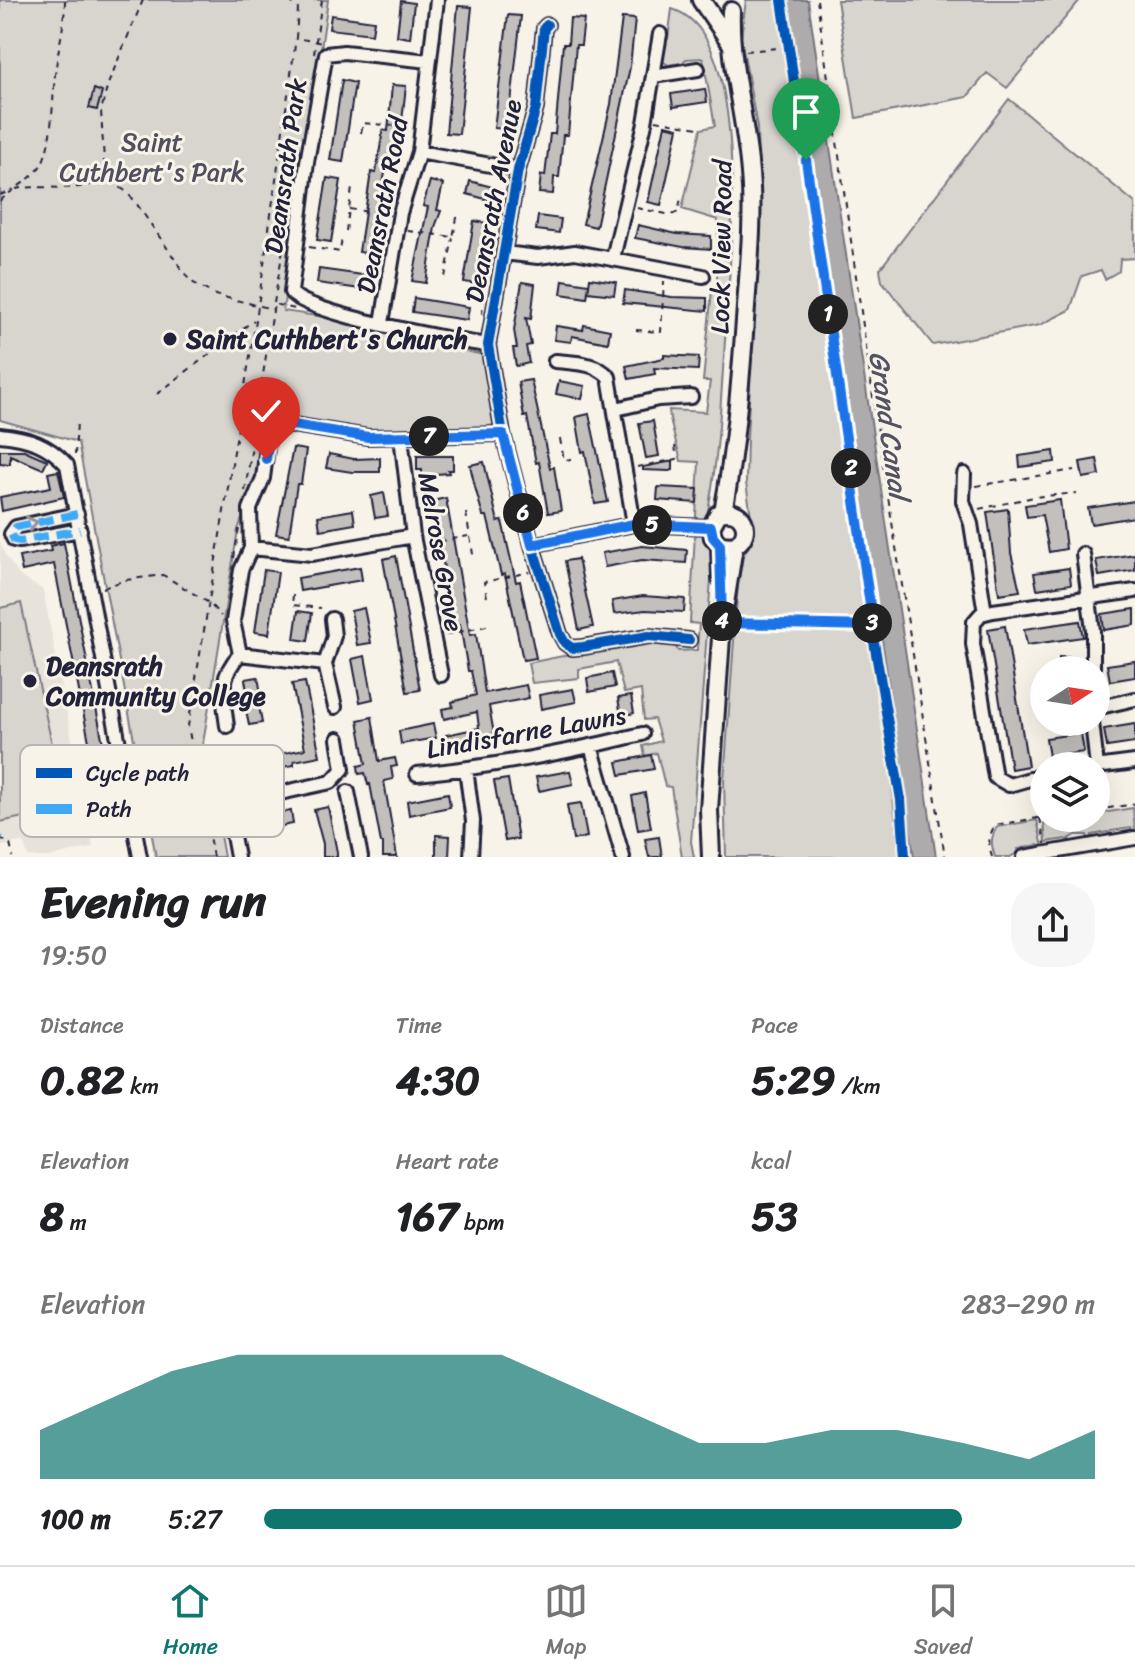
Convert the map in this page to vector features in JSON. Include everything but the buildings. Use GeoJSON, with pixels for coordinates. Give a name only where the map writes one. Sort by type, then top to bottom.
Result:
{"type":"FeatureCollection","features":[{"type":"Feature","properties":{"kind":"street","name":"Deansrath Road"},"geometry":{"type":"LineString","coordinates":[[382,323],[400,213],[419,152],[437,0]]}},
{"type":"Feature","properties":{"kind":"street"},"geometry":{"type":"LineString","coordinates":[[703,3],[720,14],[734,5]]}},
{"type":"Feature","properties":{"kind":"street","name":"Lock View Road"},"geometry":{"type":"LineString","coordinates":[[703,3],[737,47]]}},
{"type":"Feature","properties":{"kind":"street","name":"Lock View Road"},"geometry":{"type":"LineString","coordinates":[[711,857],[709,810],[727,545],[746,533],[745,522],[730,512],[750,245],[750,176],[734,5]]}},
{"type":"Feature","properties":{"kind":"street","name":"Deansrath Avenue"},"geometry":{"type":"LineString","coordinates":[[547,25],[544,28],[536,108],[518,170],[488,345],[503,434],[539,570],[565,643],[572,648],[649,636],[689,640]]}},
{"type":"Feature","properties":{"kind":"street"},"geometry":{"type":"LineString","coordinates":[[613,258],[645,123],[660,34]]}},
{"type":"Feature","properties":{"kind":"street","name":"Deansrath Park"},"geometry":{"type":"LineString","coordinates":[[382,323],[303,302],[291,292],[307,162],[326,54],[344,52],[429,61]]}},
{"type":"Feature","properties":{"kind":"street"},"geometry":{"type":"LineString","coordinates":[[653,76],[698,69]]}},
{"type":"Feature","properties":{"kind":"street"},"geometry":{"type":"LineString","coordinates":[[419,152],[518,170]]}},
{"type":"Feature","properties":{"kind":"street"},"geometry":{"type":"LineString","coordinates":[[504,253],[538,257],[575,252],[703,276]]}},
{"type":"Feature","properties":{"kind":"street"},"geometry":{"type":"LineString","coordinates":[[382,323],[437,338],[488,345]]}},
{"type":"Feature","properties":{"kind":"street"},"geometry":{"type":"LineString","coordinates":[[555,361],[601,369],[609,377],[634,524]]}},
{"type":"Feature","properties":{"kind":"street"},"geometry":{"type":"LineString","coordinates":[[616,409],[658,399],[691,397]]}},
{"type":"Feature","properties":{"kind":"street"},"geometry":{"type":"LineString","coordinates":[[240,654],[233,621],[241,570],[251,548],[250,509],[263,478],[268,440],[274,430],[293,425],[368,437],[503,434]]}},
{"type":"Feature","properties":{"kind":"street"},"geometry":{"type":"LineString","coordinates":[[0,435],[27,439],[53,450],[67,465],[120,745]]}},
{"type":"Feature","properties":{"kind":"street","name":"Melrose Grove"},"geometry":{"type":"LineString","coordinates":[[401,437],[413,536],[441,675]]}},
{"type":"Feature","properties":{"kind":"street"},"geometry":{"type":"LineString","coordinates":[[964,474],[966,511],[971,524],[985,613]]}},
{"type":"Feature","properties":{"kind":"street"},"geometry":{"type":"LineString","coordinates":[[727,545],[713,537],[711,527],[714,518],[730,512]]}},
{"type":"Feature","properties":{"kind":"street"},"geometry":{"type":"LineString","coordinates":[[77,514],[16,527],[11,534],[14,540],[20,541],[80,530]]}},
{"type":"Feature","properties":{"kind":"street"},"geometry":{"type":"LineString","coordinates":[[532,545],[634,524],[711,527]]}},
{"type":"Feature","properties":{"kind":"street"},"geometry":{"type":"LineString","coordinates":[[251,548],[312,554],[413,536]]}},
{"type":"Feature","properties":{"kind":"street"},"geometry":{"type":"LineString","coordinates":[[1083,554],[1093,630],[1093,656]]}},
{"type":"Feature","properties":{"kind":"street"},"geometry":{"type":"LineString","coordinates":[[1030,779],[1009,785],[995,777],[973,644],[974,622],[985,613],[1135,591]]}},
{"type":"Feature","properties":{"kind":"street"},"geometry":{"type":"LineString","coordinates":[[332,619],[334,636],[325,664],[335,707]]}},
{"type":"Feature","properties":{"kind":"street"},"geometry":{"type":"LineString","coordinates":[[240,654],[325,664]]}},
{"type":"Feature","properties":{"kind":"street"},"geometry":{"type":"LineString","coordinates":[[227,726],[223,685],[227,667],[240,654]]}},
{"type":"Feature","properties":{"kind":"street"},"geometry":{"type":"LineString","coordinates":[[1110,705],[1135,699]]}},
{"type":"Feature","properties":{"kind":"street","name":"Lindisfarne Lawns"},"geometry":{"type":"LineString","coordinates":[[417,774],[466,769],[642,734]]}},
{"type":"Feature","properties":{"kind":"street"},"geometry":{"type":"LineString","coordinates":[[284,792],[331,782],[343,769],[338,739]]}},
{"type":"Feature","properties":{"kind":"street"},"geometry":{"type":"LineString","coordinates":[[591,746],[623,857]]}},
{"type":"Feature","properties":{"kind":"street"},"geometry":{"type":"LineString","coordinates":[[1110,765],[1135,762]]}},
{"type":"Feature","properties":{"kind":"street"},"geometry":{"type":"LineString","coordinates":[[466,769],[473,821],[471,857]]}},
{"type":"Feature","properties":{"kind":"street"},"geometry":{"type":"LineString","coordinates":[[348,792],[361,857]]}},
{"type":"Feature","properties":{"kind":"street"},"geometry":{"type":"LineString","coordinates":[[136,837],[140,857]]}},
{"type":"Feature","properties":{"kind":"street"},"geometry":{"type":"LineString","coordinates":[[233,837],[237,857]]}},
{"type":"Feature","properties":{"kind":"street"},"geometry":{"type":"LineString","coordinates":[[1024,857],[1135,838]]}},
{"type":"Feature","properties":{"kind":"path"},"geometry":{"type":"LineString","coordinates":[[0,195],[33,177],[44,161],[56,65],[65,28],[65,0]]}},
{"type":"Feature","properties":{"kind":"path"},"geometry":{"type":"LineString","coordinates":[[105,178],[101,111],[108,84],[143,0]]}},
{"type":"Feature","properties":{"kind":"path"},"geometry":{"type":"LineString","coordinates":[[817,0],[880,446],[945,857]]}},
{"type":"Feature","properties":{"kind":"path"},"geometry":{"type":"LineString","coordinates":[[192,745],[188,726],[256,320],[296,38],[298,9],[292,1]]}},
{"type":"Feature","properties":{"kind":"path"},"geometry":{"type":"LineString","coordinates":[[787,31],[791,62]]}},
{"type":"Feature","properties":{"kind":"path"},"geometry":{"type":"LineString","coordinates":[[296,38],[330,44]]}},
{"type":"Feature","properties":{"kind":"path"},"geometry":{"type":"LineString","coordinates":[[737,47],[789,47]]}},
{"type":"Feature","properties":{"kind":"path"},"geometry":{"type":"LineString","coordinates":[[652,119],[698,128]]}},
{"type":"Feature","properties":{"kind":"path"},"geometry":{"type":"LineString","coordinates":[[361,133],[363,123],[415,128]]}},
{"type":"Feature","properties":{"kind":"path"},"geometry":{"type":"LineString","coordinates":[[0,201],[11,190],[35,185],[83,188],[105,178]]}},
{"type":"Feature","properties":{"kind":"path"},"geometry":{"type":"LineString","coordinates":[[105,178],[134,200],[190,281],[215,295],[273,309]]}},
{"type":"Feature","properties":{"kind":"path"},"geometry":{"type":"LineString","coordinates":[[346,231],[352,188]]}},
{"type":"Feature","properties":{"kind":"path"},"geometry":{"type":"LineString","coordinates":[[632,207],[671,215],[678,212],[681,198]]}},
{"type":"Feature","properties":{"kind":"path"},"geometry":{"type":"LineString","coordinates":[[349,209],[391,216]]}},
{"type":"Feature","properties":{"kind":"path"},"geometry":{"type":"LineString","coordinates":[[445,277],[458,213]]}},
{"type":"Feature","properties":{"kind":"path"},"geometry":{"type":"LineString","coordinates":[[406,231],[453,237]]}},
{"type":"Feature","properties":{"kind":"path"},"geometry":{"type":"LineString","coordinates":[[306,246],[340,252],[342,237]]}},
{"type":"Feature","properties":{"kind":"path"},"geometry":{"type":"LineString","coordinates":[[636,330],[661,332],[664,280]]}},
{"type":"Feature","properties":{"kind":"path"},"geometry":{"type":"LineString","coordinates":[[244,498],[274,304],[302,310]]}},
{"type":"Feature","properties":{"kind":"path"},"geometry":{"type":"LineString","coordinates":[[157,394],[253,319],[256,320]]}},
{"type":"Feature","properties":{"kind":"path"},"geometry":{"type":"LineString","coordinates":[[560,439],[564,460],[571,459]]}},
{"type":"Feature","properties":{"kind":"path"},"geometry":{"type":"LineString","coordinates":[[634,468],[677,459],[675,446]]}},
{"type":"Feature","properties":{"kind":"path"},"geometry":{"type":"LineString","coordinates":[[963,488],[1074,470]]}},
{"type":"Feature","properties":{"kind":"path"},"geometry":{"type":"LineString","coordinates":[[966,511],[1034,497],[1077,493]]}},
{"type":"Feature","properties":{"kind":"path"},"geometry":{"type":"LineString","coordinates":[[466,513],[474,560]]}},
{"type":"Feature","properties":{"kind":"path"},"geometry":{"type":"LineString","coordinates":[[234,558],[239,528]]}},
{"type":"Feature","properties":{"kind":"path"},"geometry":{"type":"LineString","coordinates":[[426,544],[470,535]]}},
{"type":"Feature","properties":{"kind":"path"},"geometry":{"type":"LineString","coordinates":[[487,597],[484,582],[539,570]]}},
{"type":"Feature","properties":{"kind":"path"},"geometry":{"type":"LineString","coordinates":[[102,588],[125,580],[163,575],[209,603],[224,618]]}},
{"type":"Feature","properties":{"kind":"path"},"geometry":{"type":"LineString","coordinates":[[293,595],[292,605],[321,608]]}},
{"type":"Feature","properties":{"kind":"path"},"geometry":{"type":"LineString","coordinates":[[871,612],[874,642]]}},
{"type":"Feature","properties":{"kind":"path"},"geometry":{"type":"LineString","coordinates":[[722,620],[873,626]]}},
{"type":"Feature","properties":{"kind":"path"},"geometry":{"type":"LineString","coordinates":[[444,635],[491,625]]}},
{"type":"Feature","properties":{"kind":"path"},"geometry":{"type":"LineString","coordinates":[[1110,808],[1135,804]]}},
{"type":"Feature","properties":{"kind":"path"},"geometry":{"type":"LineString","coordinates":[[992,857],[990,834],[995,825],[1030,819]]}},
{"type":"Feature","properties":{"kind":"path"},"geometry":{"type":"LineString","coordinates":[[1044,832],[1045,846]]}},
{"type":"Feature","properties":{"kind":"path"},"geometry":{"type":"LineString","coordinates":[[209,837],[213,857]]}},
{"type":"Feature","properties":{"kind":"path"},"geometry":{"type":"LineString","coordinates":[[0,838],[10,844],[13,857]]}},
{"type":"Feature","properties":{"kind":"shaded area"},"geometry":{"type":"Polygon","coordinates":[[[788,0],[808,0],[936,857],[914,857],[788,0]]]}},
{"type":"Feature","properties":{"kind":"shaded area","name":"Deansrath Community College"},"geometry":{"type":"Polygon","coordinates":[[[0,542],[20,576],[43,590],[73,745],[20,745],[20,837],[91,837],[93,847],[51,857],[28,857],[23,841],[0,847],[0,542]]]}},
{"type":"Feature","properties":{"kind":"green space","name":"Saint Cuthbert's Park"},"geometry":{"type":"Polygon","coordinates":[[[0,0],[328,0],[283,311],[357,322],[484,355],[499,424],[471,430],[392,430],[348,429],[288,419],[274,423],[264,435],[257,474],[238,530],[203,745],[135,745],[78,442],[0,420],[0,0]]]}},
{"type":"Feature","properties":{"kind":"green space"},"geometry":{"type":"Polygon","coordinates":[[[746,0],[779,0],[890,765],[899,857],[726,857],[724,781],[738,584],[743,556],[754,536],[746,483],[759,207],[757,127],[741,38],[746,0]]]}},
{"type":"Feature","properties":{"kind":"green space"},"geometry":{"type":"Polygon","coordinates":[[[837,0],[1080,0],[1007,88],[987,73],[967,97],[856,118],[837,0]]]}},
{"type":"Feature","properties":{"kind":"green space"},"geometry":{"type":"Polygon","coordinates":[[[672,9],[698,27],[716,62],[726,107],[731,159],[730,264],[721,402],[703,540],[713,553],[691,842],[694,857],[682,857],[671,787],[665,786],[657,753],[645,756],[643,746],[661,741],[654,719],[644,720],[641,690],[624,693],[616,662],[579,669],[579,678],[532,683],[528,663],[648,639],[674,643],[678,651],[697,650],[699,624],[690,623],[699,462],[681,461],[669,410],[706,412],[710,381],[703,381],[712,290],[717,289],[718,220],[682,209],[701,129],[715,126],[703,58],[668,65],[661,60],[662,43],[668,39],[672,9]]]}},
{"type":"Feature","properties":{"kind":"green space"},"geometry":{"type":"Polygon","coordinates":[[[1009,99],[1135,203],[1135,258],[1120,259],[1119,271],[1105,279],[1101,270],[1082,276],[1070,310],[1040,325],[933,345],[882,281],[880,269],[1009,99]]]}},
{"type":"Feature","properties":{"kind":"green space"},"geometry":{"type":"Polygon","coordinates":[[[21,603],[52,745],[20,745],[20,818],[0,822],[0,608],[21,603]]]}},
{"type":"Feature","properties":{"kind":"green space"},"geometry":{"type":"Polygon","coordinates":[[[1133,808],[1135,832],[1131,828],[1111,831],[1109,837],[1110,812],[1133,808]]]}},
{"type":"Feature","properties":{"kind":"green space"},"geometry":{"type":"Polygon","coordinates":[[[1030,821],[1030,832],[1040,832],[1043,847],[1018,849],[1019,852],[1010,857],[995,857],[992,842],[997,827],[1030,821]]]}},
{"type":"Feature","properties":{"kind":"green space"},"geometry":{"type":"Polygon","coordinates":[[[1045,832],[1108,832],[1092,835],[1089,840],[1087,835],[1076,835],[1069,842],[1066,839],[1046,842],[1045,832]]]}},
{"type":"Feature","properties":{"kind":"green space","name":"Saint Cuthbert's Park"},"geometry":{"type":"Polygon","coordinates":[[[152,837],[220,837],[224,857],[156,857],[152,837]]]}},
{"type":"Feature","properties":{"kind":"marked path"},"geometry":{"type":"LineString","coordinates":[[77,514],[16,527],[11,534],[14,540],[20,541],[80,530]]}},
{"type":"Feature","properties":{"kind":"cycle path"},"geometry":{"type":"LineString","coordinates":[[782,0],[874,642],[901,800],[905,857]]}},
{"type":"Feature","properties":{"kind":"cycle path"},"geometry":{"type":"LineString","coordinates":[[547,25],[544,28],[536,108],[518,170],[488,345],[503,434],[532,545],[565,643],[572,648],[649,636],[689,640]]}},
{"type":"Feature","properties":{"kind":"place","name":"Saint Cuthbert's Church"},"geometry":{"type":"Point","coordinates":[170,339]}},
{"type":"Feature","properties":{"kind":"place","name":"Deansrath Community College"},"geometry":{"type":"Point","coordinates":[30,681]}},
{"type":"Feature","properties":{"kind":"route"},"geometry":{"type":"LineString","coordinates":[[266,459],[268,440],[274,430],[284,425],[368,437],[503,434],[532,545],[634,524],[711,527],[713,537],[720,545],[722,623],[873,626],[806,160]]}},
{"type":"Feature","properties":{"kind":"water label","name":"Grand Canal"},"geometry":{"type":"Point","coordinates":[889,425]}}]}
